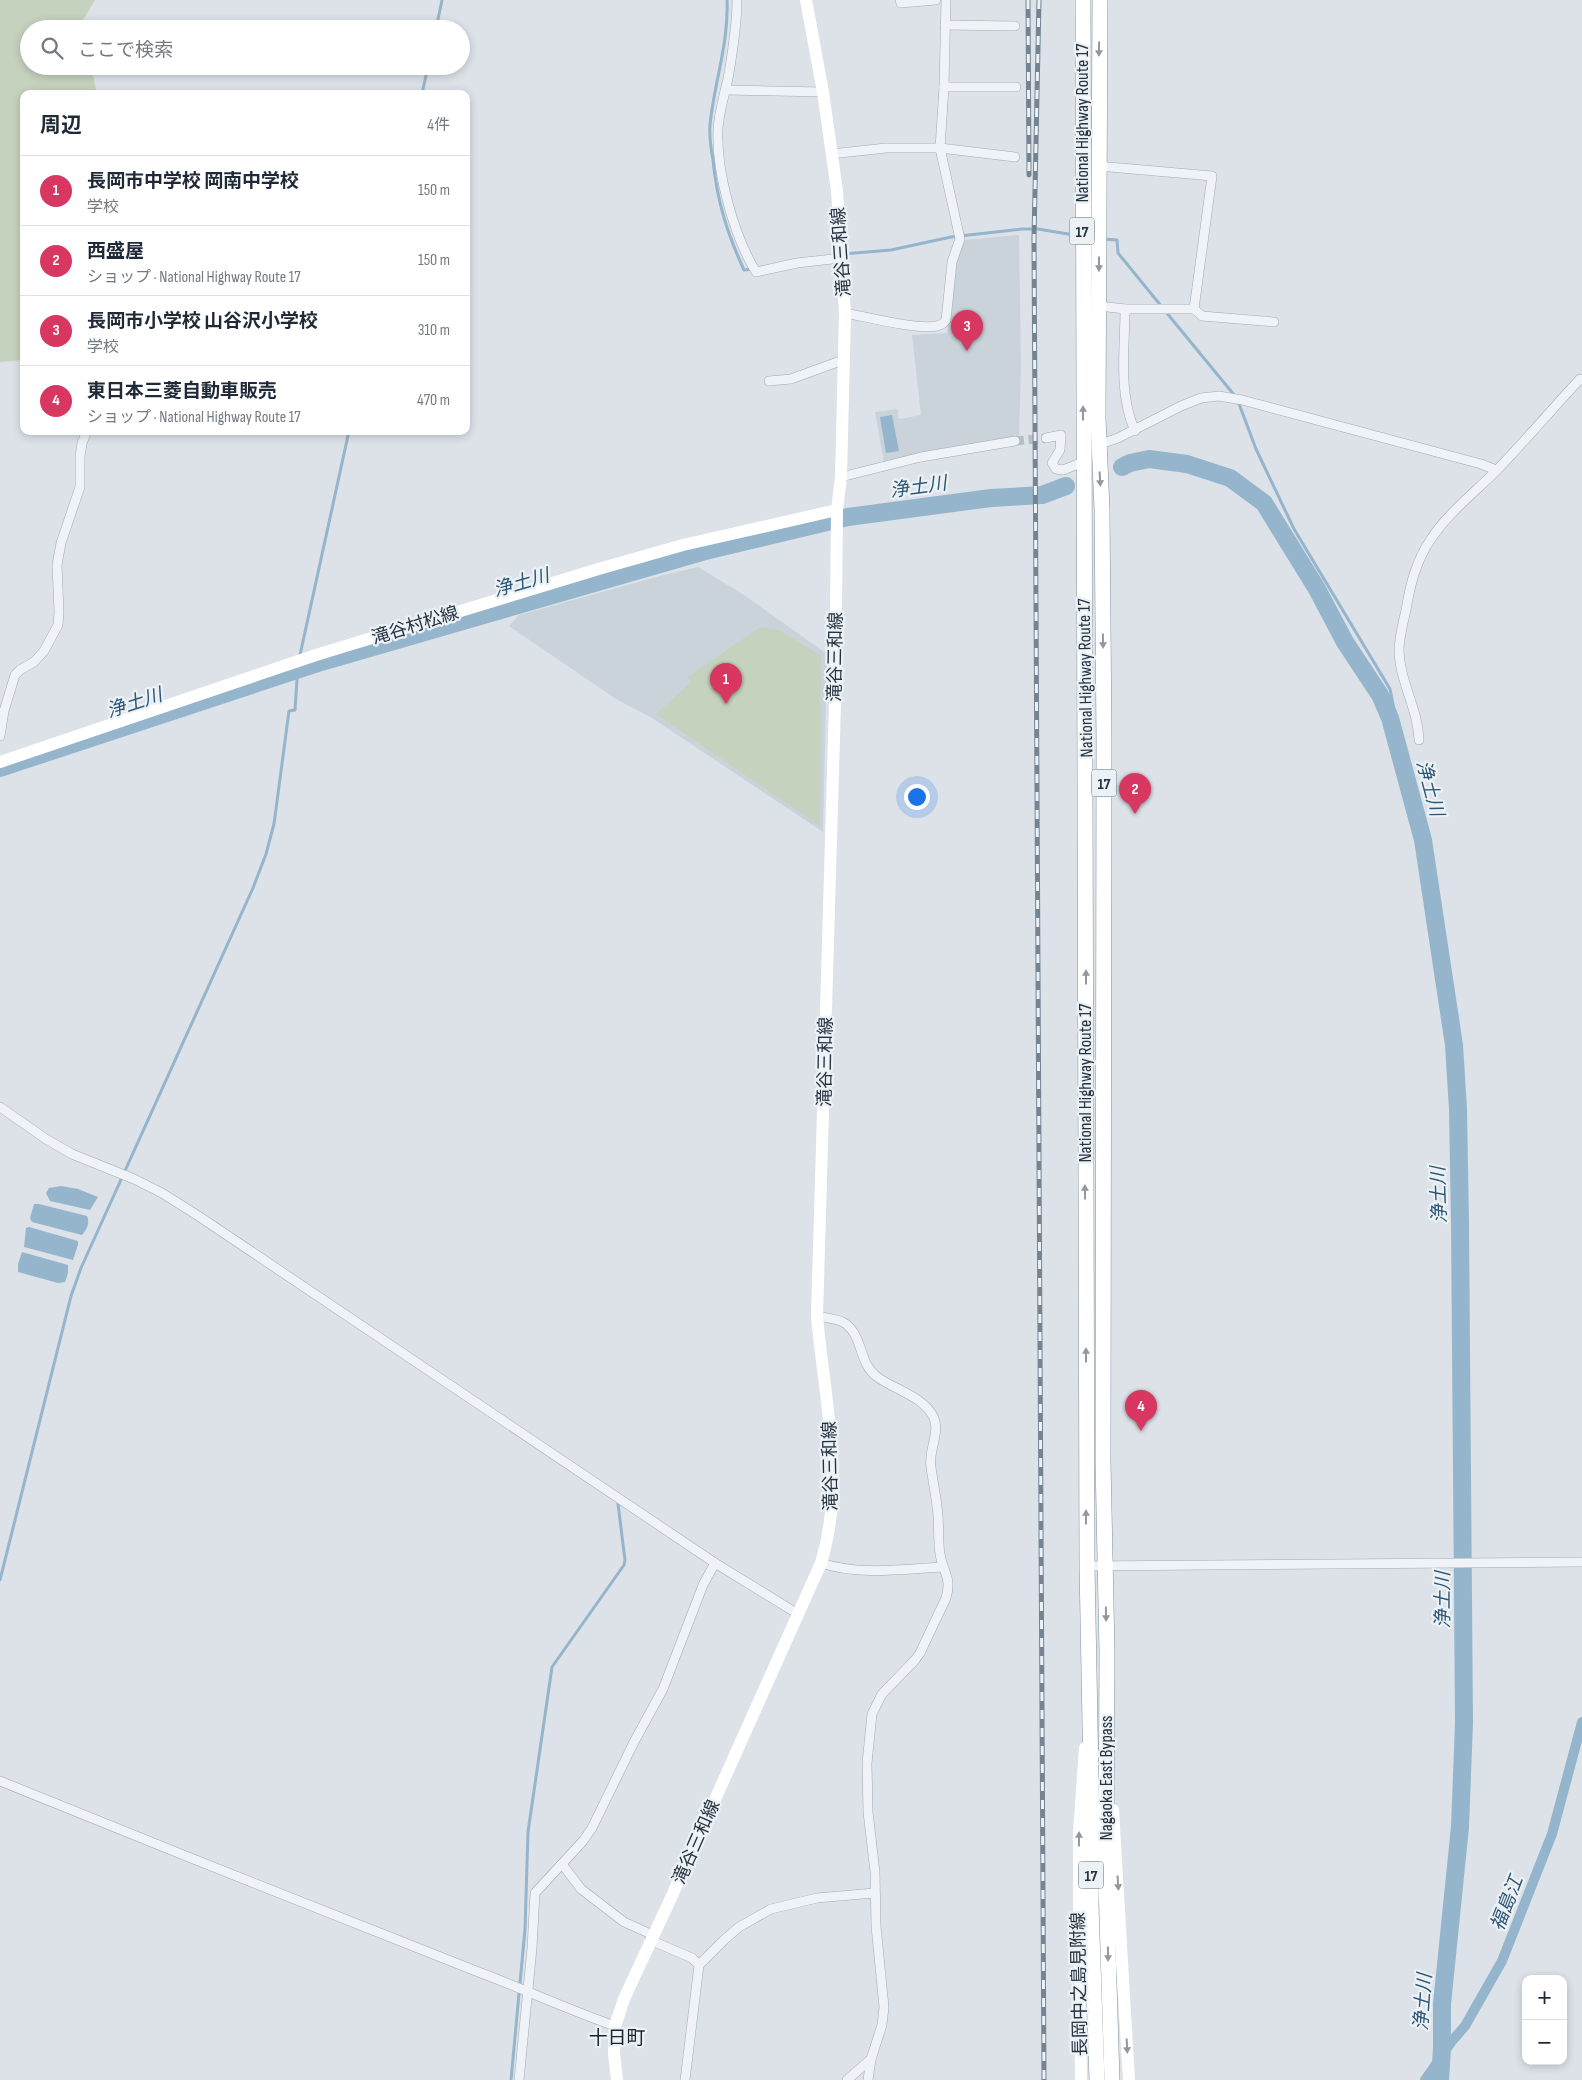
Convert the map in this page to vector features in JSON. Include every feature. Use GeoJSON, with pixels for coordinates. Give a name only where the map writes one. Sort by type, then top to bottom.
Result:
{"type":"FeatureCollection","features":[{"type":"Feature","properties":{"kind":"highway","name":"National Highway Route 17"},"geometry":{"type":"LineString","coordinates":[[1083,0],[1087,1566]]}},
{"type":"Feature","properties":{"kind":"highway","name":"National Highway Route 17"},"geometry":{"type":"LineString","coordinates":[[1100,0],[1098,444],[1102,509],[1104,731],[1103,1398],[1105,1566]]}},
{"type":"Feature","properties":{"kind":"highway","name":"Nagaoka East Bypass"},"geometry":{"type":"LineString","coordinates":[[1087,1566],[1091,1905],[1103,2041],[1112,2080]]}},
{"type":"Feature","properties":{"kind":"highway","name":"Nagaoka East Bypass"},"geometry":{"type":"LineString","coordinates":[[1098,2080],[1103,2041],[1106,1884],[1105,1566]]}},
{"type":"Feature","properties":{"kind":"main road","name":"滝谷三和線"},"geometry":{"type":"LineString","coordinates":[[617,2080],[614,2053],[615,2026],[624,1999],[821,1563],[830,1526],[833,1477],[831,1424],[821,1360],[817,1316],[835,704],[836,536],[841,476],[845,313],[837,191],[823,92],[806,0]]}},
{"type":"Feature","properties":{"kind":"main road","name":"滝谷村松線"},"geometry":{"type":"LineString","coordinates":[[0,762],[290,663],[602,568],[683,545],[837,510]]}},
{"type":"Feature","properties":{"kind":"main road","name":"長岡中之島見附線"},"geometry":{"type":"LineString","coordinates":[[1081,2080],[1080,1833],[1082,1778],[1089,1709]]}},
{"type":"Feature","properties":{"kind":"main road"},"geometry":{"type":"LineString","coordinates":[[1106,1730],[1129,2080]]}},
{"type":"Feature","properties":{"kind":"street"},"geometry":{"type":"LineString","coordinates":[[737,0],[735,31],[718,128],[719,163],[728,206],[756,272],[797,263],[841,258]]}},
{"type":"Feature","properties":{"kind":"street"},"geometry":{"type":"LineString","coordinates":[[900,0],[901,3],[936,0]]}},
{"type":"Feature","properties":{"kind":"street"},"geometry":{"type":"LineString","coordinates":[[845,313],[921,326],[937,326],[946,322],[952,262],[960,239],[940,148],[946,0]]}},
{"type":"Feature","properties":{"kind":"street"},"geometry":{"type":"LineString","coordinates":[[945,25],[1015,26]]}},
{"type":"Feature","properties":{"kind":"street"},"geometry":{"type":"LineString","coordinates":[[944,86],[1016,88]]}},
{"type":"Feature","properties":{"kind":"street"},"geometry":{"type":"LineString","coordinates":[[725,90],[823,92]]}},
{"type":"Feature","properties":{"kind":"street"},"geometry":{"type":"LineString","coordinates":[[831,154],[886,148],[940,148],[1015,157]]}},
{"type":"Feature","properties":{"kind":"street"},"geometry":{"type":"LineString","coordinates":[[1098,166],[1212,176],[1194,309]]}},
{"type":"Feature","properties":{"kind":"street"},"geometry":{"type":"LineString","coordinates":[[1100,306],[1125,309],[1194,309],[1202,316],[1274,322]]}},
{"type":"Feature","properties":{"kind":"street"},"geometry":{"type":"LineString","coordinates":[[1125,309],[1124,384],[1130,420],[1135,430]]}},
{"type":"Feature","properties":{"kind":"street"},"geometry":{"type":"LineString","coordinates":[[769,381],[791,379],[843,360]]}},
{"type":"Feature","properties":{"kind":"street"},"geometry":{"type":"LineString","coordinates":[[1419,740],[1417,718],[1401,665],[1399,650],[1413,575],[1430,539],[1580,378],[1582,380]]}},
{"type":"Feature","properties":{"kind":"street"},"geometry":{"type":"LineString","coordinates":[[1098,444],[1135,430],[1191,401],[1210,396],[1229,397],[1481,464],[1496,470]]}},
{"type":"Feature","properties":{"kind":"street"},"geometry":{"type":"LineString","coordinates":[[0,736],[4,712],[15,675],[34,662],[44,651],[58,624],[57,565],[61,543],[80,488],[80,457],[85,435]]}},
{"type":"Feature","properties":{"kind":"street"},"geometry":{"type":"LineString","coordinates":[[1046,438],[1061,435],[1060,450],[1052,463],[1056,469],[1063,470],[1083,462]]}},
{"type":"Feature","properties":{"kind":"street"},"geometry":{"type":"LineString","coordinates":[[841,476],[921,457],[1015,441]]}},
{"type":"Feature","properties":{"kind":"street"},"geometry":{"type":"LineString","coordinates":[[0,1107],[46,1139],[72,1154],[134,1179],[162,1193],[200,1217],[714,1563],[798,1614]]}},
{"type":"Feature","properties":{"kind":"street"},"geometry":{"type":"LineString","coordinates":[[817,1316],[839,1321],[847,1325],[854,1334],[869,1370],[876,1377],[918,1400],[930,1412],[934,1420],[937,1428],[930,1454],[930,1463],[938,1514],[939,1553],[948,1579],[948,1588],[935,1624],[915,1660],[882,1694],[872,1714],[867,1763],[868,1805],[875,1872],[874,1893],[884,2007],[882,2025],[871,2059],[868,2080]]}},
{"type":"Feature","properties":{"kind":"street"},"geometry":{"type":"LineString","coordinates":[[1087,1566],[1582,1562]]}},
{"type":"Feature","properties":{"kind":"street"},"geometry":{"type":"LineString","coordinates":[[519,2080],[522,1989],[534,1893],[562,1864],[592,1828],[634,1742],[663,1689],[703,1584],[714,1563]]}},
{"type":"Feature","properties":{"kind":"street"},"geometry":{"type":"LineString","coordinates":[[821,1563],[850,1570],[943,1567]]}},
{"type":"Feature","properties":{"kind":"street"},"geometry":{"type":"LineString","coordinates":[[0,1781],[253,1884],[522,1989],[563,2008],[615,2026]]}},
{"type":"Feature","properties":{"kind":"street"},"geometry":{"type":"LineString","coordinates":[[562,1864],[581,1889],[624,1922],[692,1958],[699,1965]]}},
{"type":"Feature","properties":{"kind":"street"},"geometry":{"type":"LineString","coordinates":[[685,2080],[699,1965],[739,1927],[771,1909],[811,1899],[874,1893]]}},
{"type":"Feature","properties":{"kind":"street"},"geometry":{"type":"LineString","coordinates":[[847,2080],[871,2059]]}},
{"type":"Feature","properties":{"kind":"shaded area"},"geometry":{"type":"Polygon","coordinates":[[[1019,235],[1021,366],[1019,436],[884,462],[875,412],[897,409],[899,419],[921,415],[912,335],[947,333],[957,260],[963,240],[1019,235]]]}},
{"type":"Feature","properties":{"kind":"shaded area"},"geometry":{"type":"Polygon","coordinates":[[[698,567],[744,595],[827,654],[823,832],[652,718],[616,699],[509,626],[519,615],[698,567]]]}},
{"type":"Feature","properties":{"kind":"green space"},"geometry":{"type":"Polygon","coordinates":[[[0,0],[95,0],[83,20],[20,20],[20,75],[93,75],[96,90],[20,90],[20,360],[0,362],[0,0]]]}},
{"type":"Feature","properties":{"kind":"green space"},"geometry":{"type":"Polygon","coordinates":[[[760,627],[779,630],[821,656],[820,826],[656,714],[690,683],[688,677],[760,627]]]}},
{"type":"Feature","properties":{"kind":"water"},"geometry":{"type":"Polygon","coordinates":[[[892,415],[899,451],[886,453],[880,417],[892,415]]]}},
{"type":"Feature","properties":{"kind":"water"},"geometry":{"type":"Polygon","coordinates":[[[61,1186],[78,1189],[98,1197],[90,1210],[50,1201],[46,1193],[49,1188],[61,1186]]]}},
{"type":"Feature","properties":{"kind":"water"},"geometry":{"type":"Polygon","coordinates":[[[34,1204],[87,1216],[87,1228],[82,1235],[32,1222],[30,1218],[34,1204]]]}},
{"type":"Feature","properties":{"kind":"water"},"geometry":{"type":"Polygon","coordinates":[[[29,1227],[78,1241],[73,1260],[24,1247],[26,1228],[29,1227]]]}},
{"type":"Feature","properties":{"kind":"water"},"geometry":{"type":"Polygon","coordinates":[[[22,1252],[68,1265],[65,1282],[58,1283],[18,1272],[18,1264],[22,1252]]]}},
{"type":"Feature","properties":{"kind":"waterway"},"geometry":{"type":"LineString","coordinates":[[438,20],[442,0]]}},
{"type":"Feature","properties":{"kind":"waterway"},"geometry":{"type":"LineString","coordinates":[[727,0],[726,32],[712,109],[710,143],[717,189],[728,230],[744,270],[754,269]]}},
{"type":"Feature","properties":{"kind":"waterway"},"geometry":{"type":"LineString","coordinates":[[423,90],[426,75]]}},
{"type":"Feature","properties":{"kind":"waterway"},"geometry":{"type":"LineString","coordinates":[[843,254],[891,250],[951,237],[1022,229],[1038,229],[1080,236]]}},
{"type":"Feature","properties":{"kind":"waterway"},"geometry":{"type":"LineString","coordinates":[[1103,239],[1117,240],[1118,253],[1162,307]]}},
{"type":"Feature","properties":{"kind":"waterway"},"geometry":{"type":"LineString","coordinates":[[1166,312],[1235,396]]}},
{"type":"Feature","properties":{"kind":"waterway"},"geometry":{"type":"LineString","coordinates":[[1238,401],[1256,449],[1294,529],[1390,689],[1394,709],[1390,718]]}},
{"type":"Feature","properties":{"kind":"waterway"},"geometry":{"type":"LineString","coordinates":[[300,655],[348,435]]}},
{"type":"Feature","properties":{"kind":"waterway","name":"浄土川"},"geometry":{"type":"LineString","coordinates":[[1122,467],[1130,463],[1149,459],[1187,464],[1230,478],[1264,503],[1317,589],[1345,642],[1380,695],[1390,718],[1423,840],[1454,1045],[1458,1109],[1460,1223],[1464,1723],[1460,1827],[1442,2004],[1440,2080]]}},
{"type":"Feature","properties":{"kind":"waterway","name":"浄土川"},"geometry":{"type":"LineString","coordinates":[[0,768],[321,662],[705,551],[848,517],[991,498],[1042,495],[1066,486]]}},
{"type":"Feature","properties":{"kind":"waterway"},"geometry":{"type":"LineString","coordinates":[[0,1580],[71,1296],[81,1268],[253,888],[266,854],[274,824],[289,711],[295,710],[298,664]]}},
{"type":"Feature","properties":{"kind":"waterway"},"geometry":{"type":"LineString","coordinates":[[511,2080],[525,1929],[528,1832],[552,1667],[624,1565],[618,1504]]}},
{"type":"Feature","properties":{"kind":"waterway","name":"福島江"},"geometry":{"type":"LineString","coordinates":[[1425,2080],[1452,2041],[1465,2026],[1502,1961],[1552,1834],[1582,1722]]}},
{"type":"Feature","properties":{"kind":"tunnel"},"geometry":{"type":"LineString","coordinates":[[1015,441],[1046,438]]}},
{"type":"Feature","properties":{"kind":"railway"},"geometry":{"type":"LineString","coordinates":[[1028,0],[1029,175]]}},
{"type":"Feature","properties":{"kind":"railway"},"geometry":{"type":"LineString","coordinates":[[1039,0],[1034,238],[1044,2080]]}},
{"type":"Feature","properties":{"kind":"place","name":"長岡市小学校 山谷沢小学校"},"geometry":{"type":"Point","coordinates":[967,351]}},
{"type":"Feature","properties":{"kind":"place","name":"長岡市中学校 岡南中学校"},"geometry":{"type":"Point","coordinates":[726,704]}},
{"type":"Feature","properties":{"kind":"place","name":"西盛屋"},"geometry":{"type":"Point","coordinates":[1135,814]}},
{"type":"Feature","properties":{"kind":"place","name":"東日本三菱自動車販売"},"geometry":{"type":"Point","coordinates":[1141,1431]}},
{"type":"Feature","properties":{"kind":"district","name":"十日町"},"geometry":{"type":"Point","coordinates":[617,2037]}}]}
